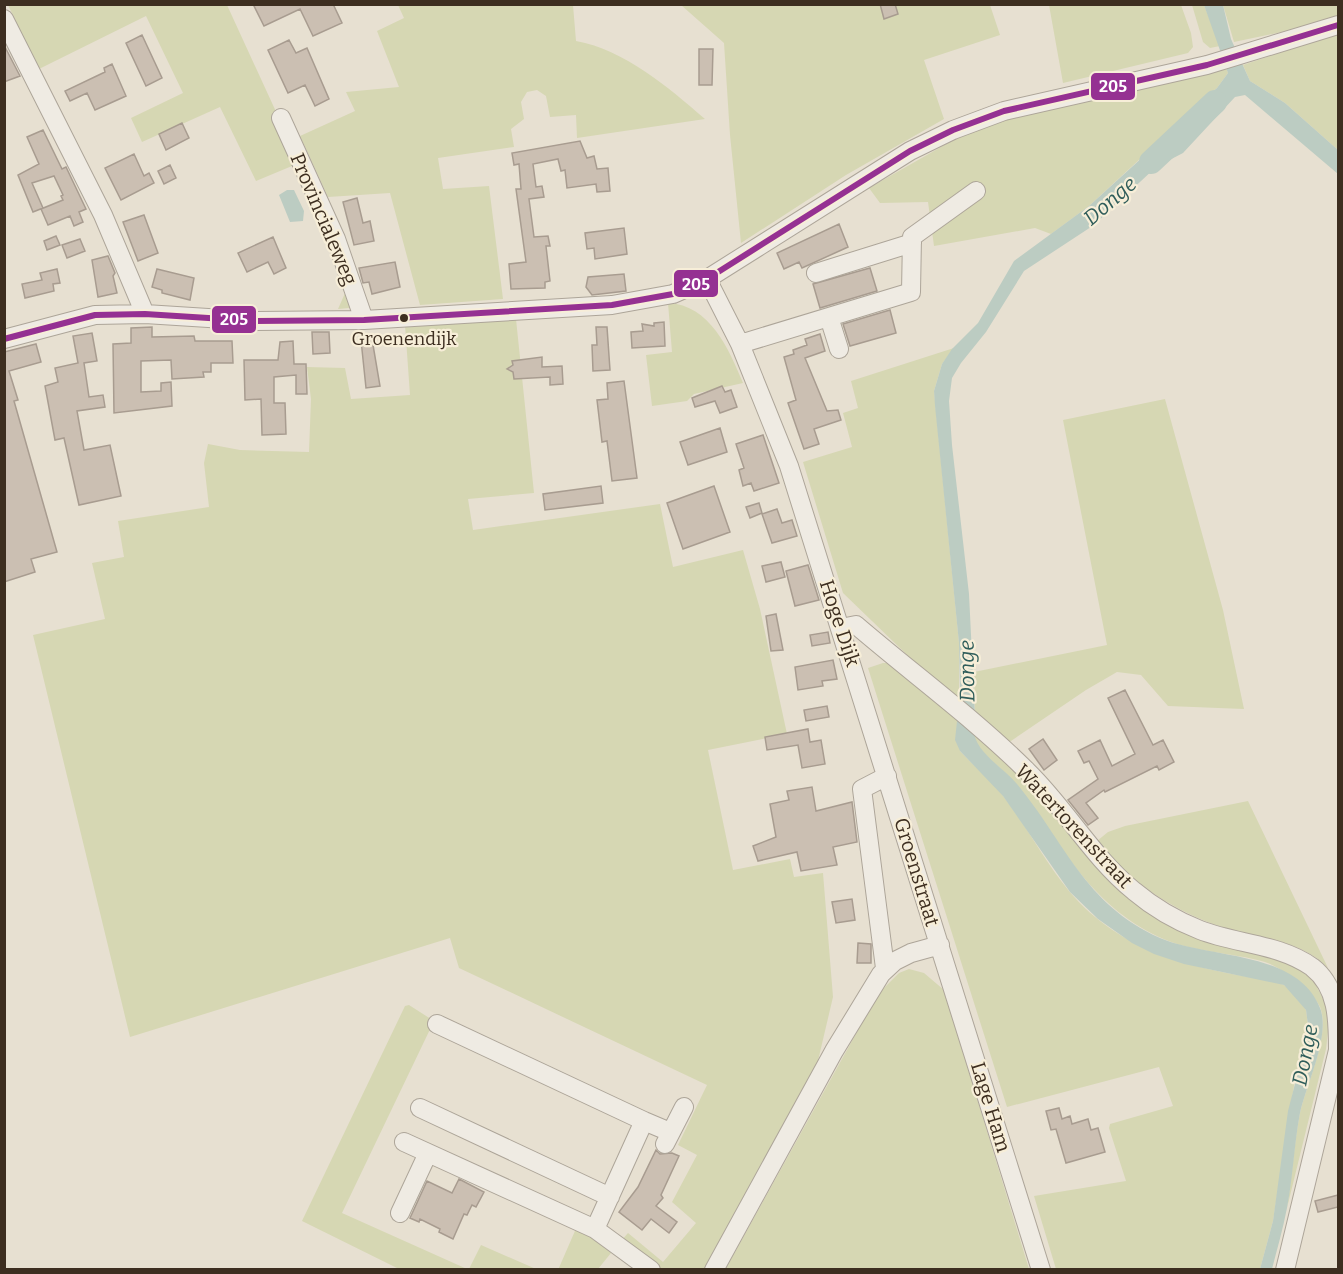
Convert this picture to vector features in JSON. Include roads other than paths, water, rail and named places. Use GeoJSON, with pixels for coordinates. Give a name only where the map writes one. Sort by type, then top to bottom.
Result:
{"type":"FeatureCollection","features":[{"type":"Feature","properties":{"kind":"street"},"geometry":{"type":"LineString","coordinates":[[4,20],[103,215],[145,314]]}},
{"type":"Feature","properties":{"kind":"street"},"geometry":{"type":"LineString","coordinates":[[4,339],[95,315],[145,314],[256,321],[364,320],[612,304],[673,294],[707,279],[910,151],[953,129],[1004,111],[1207,65],[1338,25]]}},
{"type":"Feature","properties":{"kind":"street","name":"Provincialeweg"},"geometry":{"type":"LineString","coordinates":[[281,118],[336,239],[364,320]]}},
{"type":"Feature","properties":{"kind":"street"},"geometry":{"type":"LineString","coordinates":[[740,344],[911,292],[912,237],[976,191]]}},
{"type":"Feature","properties":{"kind":"street"},"geometry":{"type":"LineString","coordinates":[[816,273],[912,243]]}},
{"type":"Feature","properties":{"kind":"street","name":"Hoge Dijk"},"geometry":{"type":"LineString","coordinates":[[707,279],[770,411],[887,776]]}},
{"type":"Feature","properties":{"kind":"street"},"geometry":{"type":"LineString","coordinates":[[829,317],[839,349]]}},
{"type":"Feature","properties":{"kind":"street","name":"Watertorenstraat"},"geometry":{"type":"LineString","coordinates":[[841,628],[856,625],[1029,773],[1088,843],[1133,890],[1164,912],[1201,930],[1291,955],[1313,968],[1329,987],[1338,1014],[1338,1050],[1285,1269]]}},
{"type":"Feature","properties":{"kind":"street"},"geometry":{"type":"LineString","coordinates":[[714,1269],[834,1051],[885,968],[862,789],[887,776]]}},
{"type":"Feature","properties":{"kind":"street","name":"Groenstraat"},"geometry":{"type":"LineString","coordinates":[[885,968],[911,953],[940,945],[887,776]]}},
{"type":"Feature","properties":{"kind":"street","name":"Lage Ham"},"geometry":{"type":"LineString","coordinates":[[940,945],[1041,1269]]}},
{"type":"Feature","properties":{"kind":"street"},"geometry":{"type":"LineString","coordinates":[[437,1024],[644,1121],[668,1138],[684,1107]]}},
{"type":"Feature","properties":{"kind":"street"},"geometry":{"type":"LineString","coordinates":[[420,1108],[617,1192]]}},
{"type":"Feature","properties":{"kind":"street"},"geometry":{"type":"LineString","coordinates":[[595,1228],[617,1192],[644,1121]]}},
{"type":"Feature","properties":{"kind":"street"},"geometry":{"type":"LineString","coordinates":[[404,1142],[595,1228],[651,1269]]}},
{"type":"Feature","properties":{"kind":"street"},"geometry":{"type":"LineString","coordinates":[[400,1212],[428,1153]]}},
{"type":"Feature","properties":{"kind":"water"},"geometry":{"type":"Polygon","coordinates":[[[1204,5],[1223,5],[1231,39],[1250,81],[1285,103],[1338,150],[1338,174],[1245,95],[1235,97],[1183,153],[1156,167],[1094,225],[1024,271],[986,332],[952,378],[949,401],[969,594],[975,716],[973,727],[979,746],[1017,784],[1078,870],[1112,908],[1134,924],[1160,938],[1180,945],[1250,959],[1272,966],[1292,976],[1309,989],[1320,1008],[1323,1019],[1320,1046],[1300,1113],[1287,1208],[1272,1269],[1260,1269],[1273,1221],[1288,1111],[1304,1049],[1308,1025],[1306,1010],[1284,985],[1184,964],[1154,954],[1132,943],[1098,919],[1070,892],[1003,796],[960,751],[955,740],[960,693],[959,643],[934,391],[942,364],[952,349],[978,323],[1014,261],[1089,206],[1167,135],[1178,144],[1184,144],[1191,128],[1192,109],[1217,88],[1228,73],[1204,5]]]}},
{"type":"Feature","properties":{"kind":"water"},"geometry":{"type":"Polygon","coordinates":[[[287,190],[294,190],[304,211],[303,221],[290,222],[279,195],[287,190]]]}},
{"type":"Feature","properties":{"kind":"waterway","name":"Donge"},"geometry":{"type":"LineString","coordinates":[[1151,162],[1215,102]]}},
{"type":"Feature","properties":{"kind":"place","name":"Groenendijk"},"geometry":{"type":"Point","coordinates":[404,318]}}]}
